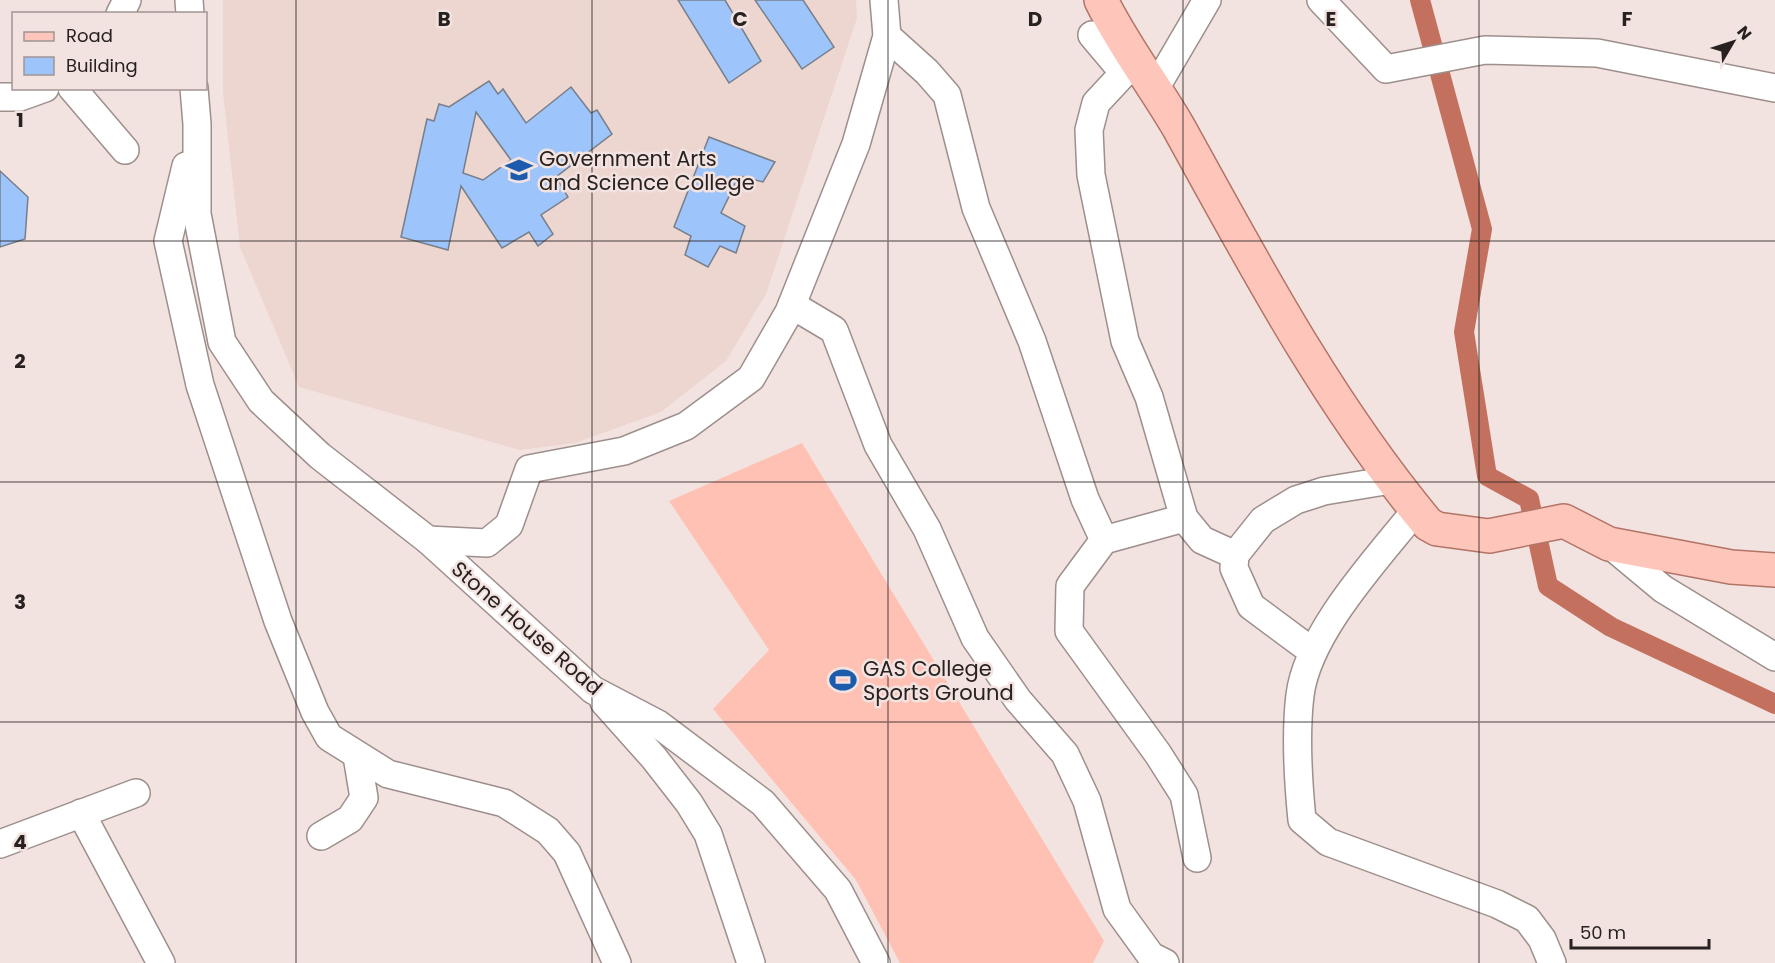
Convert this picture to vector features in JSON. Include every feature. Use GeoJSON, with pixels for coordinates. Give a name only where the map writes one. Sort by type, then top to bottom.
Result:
{"type":"FeatureCollection","features":[{"type":"Feature","properties":{"kind":"main road"},"geometry":{"type":"LineString","coordinates":[[1101,0],[1130,66],[1156,87],[1293,330],[1391,480],[1427,520],[1489,536],[1564,521],[1601,539],[1731,567],[1775,570]]}},
{"type":"Feature","properties":{"kind":"street"},"geometry":{"type":"LineString","coordinates":[[428,540],[487,543],[508,525],[529,469],[624,451],[686,426],[751,378],[792,305],[856,144],[887,36],[884,0]]}},
{"type":"Feature","properties":{"kind":"street"},"geometry":{"type":"LineString","coordinates":[[1156,87],[1207,0]]}},
{"type":"Feature","properties":{"kind":"street"},"geometry":{"type":"LineString","coordinates":[[1321,0],[1386,69],[1485,50],[1597,53],[1775,88]]}},
{"type":"Feature","properties":{"kind":"street"},"geometry":{"type":"LineString","coordinates":[[1092,35],[1130,66],[1096,103],[1089,130],[1091,175],[1125,341],[1149,397],[1184,518],[1202,540],[1235,555]]}},
{"type":"Feature","properties":{"kind":"street"},"geometry":{"type":"LineString","coordinates":[[887,36],[927,72],[947,95],[976,208],[1032,341],[1085,499],[1104,540]]}},
{"type":"Feature","properties":{"kind":"street"},"geometry":{"type":"LineString","coordinates":[[0,97],[20,97],[39,90]]}},
{"type":"Feature","properties":{"kind":"street"},"geometry":{"type":"LineString","coordinates":[[74,90],[124,150]]}},
{"type":"Feature","properties":{"kind":"street"},"geometry":{"type":"LineString","coordinates":[[194,90],[197,124],[168,241],[200,385],[279,621],[315,712],[329,737],[388,774],[504,803],[548,831],[567,853],[617,963]]}},
{"type":"Feature","properties":{"kind":"street","name":"Stone House Road"},"geometry":{"type":"LineString","coordinates":[[197,124],[197,214],[222,342],[261,401],[320,456],[428,540],[593,690],[658,724],[763,802],[838,890],[876,963]]}},
{"type":"Feature","properties":{"kind":"street"},"geometry":{"type":"LineString","coordinates":[[792,305],[834,330],[878,445],[927,530],[975,638],[1018,700],[1065,754],[1087,801],[1117,909],[1151,956],[1165,963]]}},
{"type":"Feature","properties":{"kind":"street"},"geometry":{"type":"LineString","coordinates":[[1313,652],[1251,606],[1234,568],[1235,555],[1263,520],[1296,500],[1324,491],[1391,480]]}},
{"type":"Feature","properties":{"kind":"street"},"geometry":{"type":"LineString","coordinates":[[1184,518],[1104,540],[1070,585],[1069,631],[1158,754],[1184,795],[1197,858]]}},
{"type":"Feature","properties":{"kind":"street"},"geometry":{"type":"LineString","coordinates":[[1427,520],[1347,596],[1313,652],[1300,694],[1298,781],[1302,820],[1328,842],[1441,883],[1527,919],[1542,939],[1552,963]]}},
{"type":"Feature","properties":{"kind":"street"},"geometry":{"type":"LineString","coordinates":[[1601,539],[1663,589],[1775,657]]}},
{"type":"Feature","properties":{"kind":"street"},"geometry":{"type":"LineString","coordinates":[[593,690],[654,758],[689,803],[708,834],[751,963]]}},
{"type":"Feature","properties":{"kind":"street"},"geometry":{"type":"LineString","coordinates":[[321,836],[350,819],[364,798],[357,756]]}},
{"type":"Feature","properties":{"kind":"street"},"geometry":{"type":"LineString","coordinates":[[0,844],[136,793]]}},
{"type":"Feature","properties":{"kind":"street"},"geometry":{"type":"LineString","coordinates":[[81,813],[161,963]]}},
{"type":"Feature","properties":{"kind":"shaded area","name":"Government Arts and Science College"},"geometry":{"type":"Polygon","coordinates":[[[223,0],[856,0],[857,18],[766,294],[726,361],[661,412],[575,443],[520,450],[299,387],[240,247],[223,93],[223,0]]]}},
{"type":"Feature","properties":{"kind":"shaded area","name":"GAS College Sports Ground"},"geometry":{"type":"Polygon","coordinates":[[[802,443],[1104,941],[1093,963],[900,963],[856,880],[713,709],[769,650],[669,501],[802,443]]]}},
{"type":"Feature","properties":{"kind":"building"},"geometry":{"type":"Polygon","coordinates":[[[678,0],[725,0],[761,61],[729,83],[678,0]]]}},
{"type":"Feature","properties":{"kind":"building"},"geometry":{"type":"Polygon","coordinates":[[[755,0],[803,0],[834,47],[802,69],[755,0]]]}},
{"type":"Feature","properties":{"kind":"building"},"geometry":{"type":"Polygon","coordinates":[[[489,81],[498,94],[503,89],[526,123],[571,87],[591,113],[597,110],[612,134],[556,177],[568,197],[541,215],[553,234],[538,246],[529,232],[502,248],[461,186],[448,250],[401,237],[427,119],[434,121],[439,104],[449,107],[489,81]],[[476,112],[463,173],[483,180],[511,160],[476,112]]]}},
{"type":"Feature","properties":{"kind":"building"},"geometry":{"type":"Polygon","coordinates":[[[709,137],[775,162],[763,182],[739,176],[721,213],[745,226],[736,253],[720,246],[708,267],[685,255],[691,236],[674,227],[709,137]]]}},
{"type":"Feature","properties":{"kind":"building"},"geometry":{"type":"Polygon","coordinates":[[[0,171],[28,197],[25,239],[0,247],[0,171]]]}},
{"type":"Feature","properties":{"kind":"waterway"},"geometry":{"type":"LineString","coordinates":[[1420,0],[1482,229],[1464,332],[1487,476],[1529,499],[1548,586],[1611,627],[1775,704]]}},
{"type":"Feature","properties":{"kind":"place","name":"Government Arts and Science College"},"geometry":{"type":"Point","coordinates":[519,170]}},
{"type":"Feature","properties":{"kind":"place","name":"GAS College Sports Ground"},"geometry":{"type":"Point","coordinates":[843,680]}}]}
